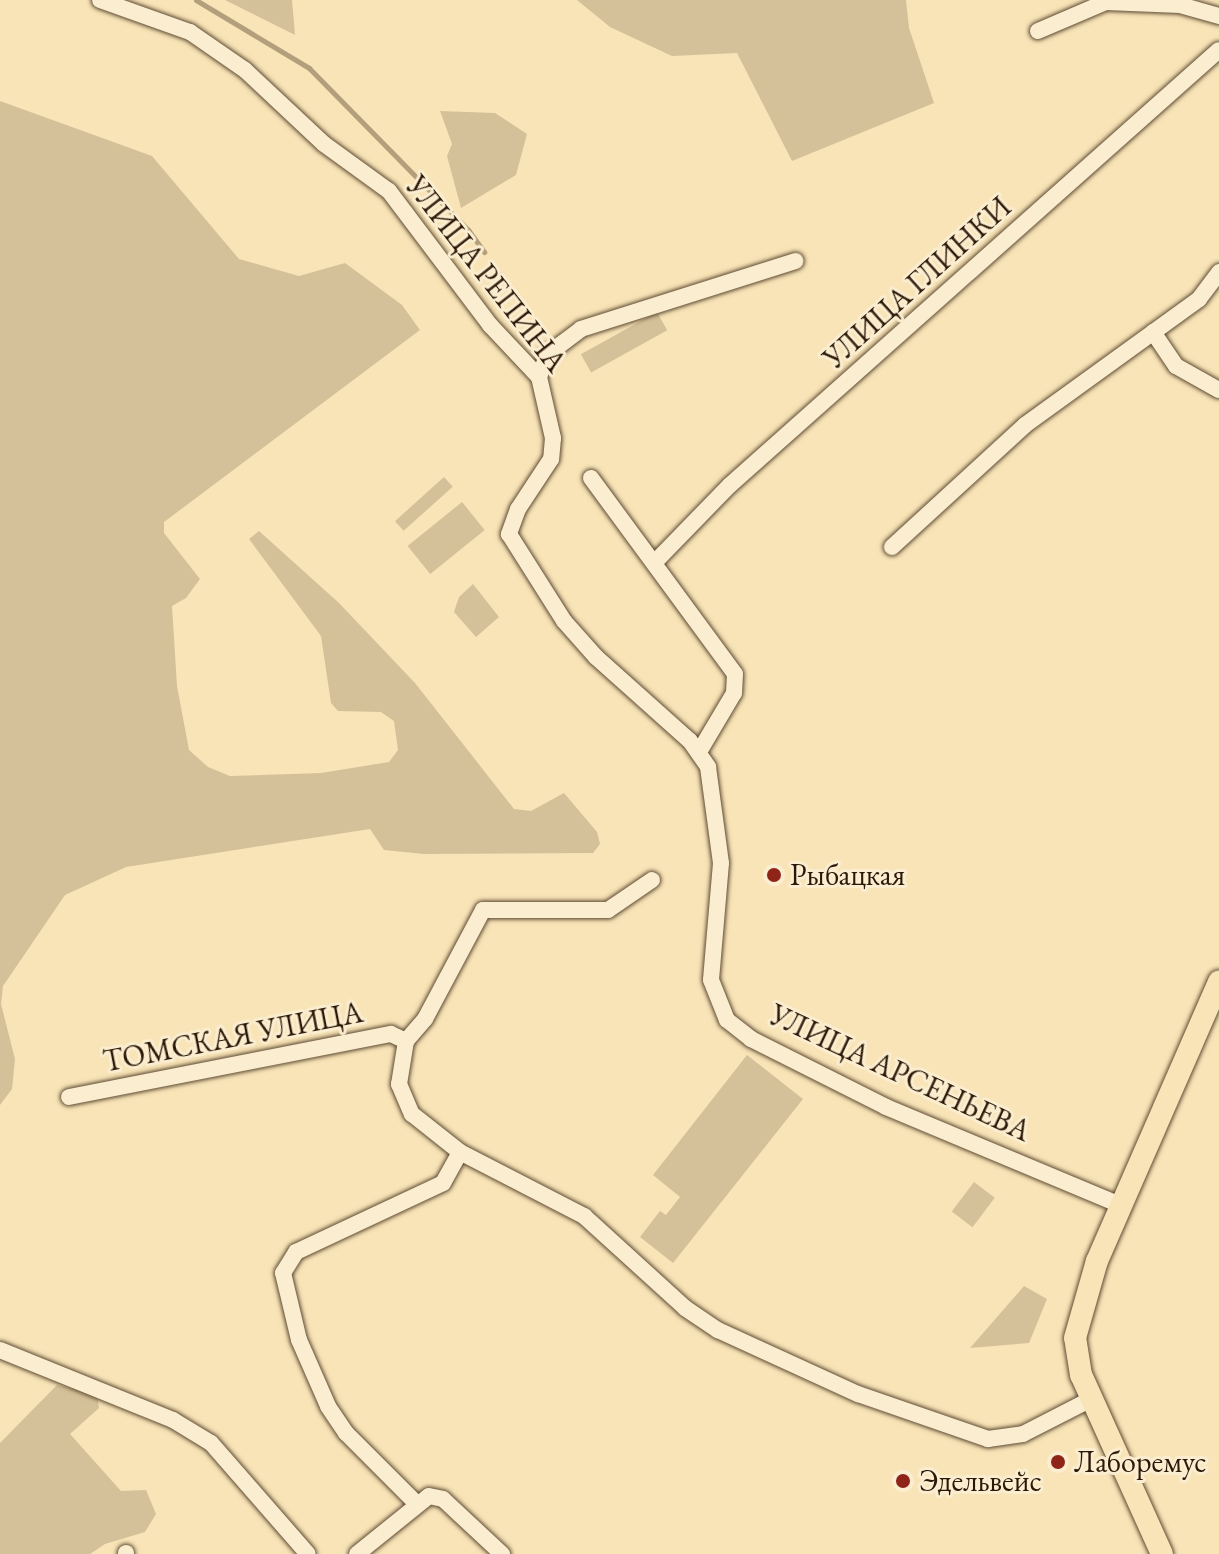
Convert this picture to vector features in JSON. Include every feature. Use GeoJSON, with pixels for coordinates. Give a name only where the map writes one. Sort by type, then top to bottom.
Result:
{"type":"FeatureCollection","features":[{"type":"Feature","properties":{"kind":"main road"},"geometry":{"type":"LineString","coordinates":[[1162,1554],[1091,1399],[1077,1356],[1078,1321],[1120,1205],[1219,982]]}},
{"type":"Feature","properties":{"kind":"street","name":"УЛИЦА РЕПИНА"},"geometry":{"type":"LineString","coordinates":[[100,0],[190,32],[245,70],[324,144],[389,191],[490,325],[539,377],[553,438],[551,459],[518,509],[509,534]]}},
{"type":"Feature","properties":{"kind":"street"},"geometry":{"type":"LineString","coordinates":[[1038,31],[1062,16],[1106,2],[1178,2],[1219,16]]}},
{"type":"Feature","properties":{"kind":"street","name":"УЛИЦА ГЛИНКИ"},"geometry":{"type":"LineString","coordinates":[[656,561],[730,485],[1219,50]]}},
{"type":"Feature","properties":{"kind":"street"},"geometry":{"type":"LineString","coordinates":[[539,377],[548,354],[581,329],[795,261]]}},
{"type":"Feature","properties":{"kind":"street"},"geometry":{"type":"LineString","coordinates":[[892,547],[1025,425],[1199,299],[1219,272]]}},
{"type":"Feature","properties":{"kind":"street"},"geometry":{"type":"LineString","coordinates":[[1153,332],[1176,366],[1219,390]]}},
{"type":"Feature","properties":{"kind":"street"},"geometry":{"type":"LineString","coordinates":[[591,478],[656,561],[735,674],[734,693],[699,752]]}},
{"type":"Feature","properties":{"kind":"street","name":"УЛИЦА АРСЕНЬЕВА"},"geometry":{"type":"LineString","coordinates":[[509,534],[564,621],[699,752],[714,790],[721,863],[711,980],[727,1020],[751,1039],[886,1107],[1120,1205]]}},
{"type":"Feature","properties":{"kind":"street"},"geometry":{"type":"LineString","coordinates":[[652,880],[608,910],[483,910],[425,1019],[406,1041],[399,1084],[403,1101],[418,1120],[460,1152],[584,1216],[685,1308],[718,1330],[883,1404],[988,1439],[1023,1434],[1091,1399]]}},
{"type":"Feature","properties":{"kind":"street","name":"ТОМСКАЯ УЛИЦА"},"geometry":{"type":"LineString","coordinates":[[69,1097],[391,1034],[406,1041]]}},
{"type":"Feature","properties":{"kind":"street"},"geometry":{"type":"LineString","coordinates":[[415,1502],[346,1433],[328,1406],[299,1340],[283,1273],[296,1252],[443,1183],[460,1152]]}},
{"type":"Feature","properties":{"kind":"street"},"geometry":{"type":"LineString","coordinates":[[0,1350],[173,1420],[211,1443],[308,1554]]}},
{"type":"Feature","properties":{"kind":"street"},"geometry":{"type":"LineString","coordinates":[[357,1554],[415,1502],[429,1496],[443,1499],[502,1554]]}},
{"type":"Feature","properties":{"kind":"shaded area"},"geometry":{"type":"Polygon","coordinates":[[[225,0],[292,0],[295,35],[225,0]]]}},
{"type":"Feature","properties":{"kind":"shaded area"},"geometry":{"type":"Polygon","coordinates":[[[577,0],[906,0],[909,28],[934,103],[792,161],[737,53],[672,56],[610,27],[577,0]]]}},
{"type":"Feature","properties":{"kind":"shaded area"},"geometry":{"type":"Polygon","coordinates":[[[0,101],[152,156],[239,259],[299,276],[345,263],[402,305],[420,330],[164,522],[164,533],[200,579],[186,598],[172,606],[177,686],[189,750],[208,767],[230,776],[321,773],[389,762],[398,750],[394,721],[381,712],[338,711],[331,703],[321,636],[249,539],[259,531],[339,603],[415,683],[514,809],[531,811],[564,793],[597,832],[600,844],[593,853],[424,854],[384,850],[370,829],[126,867],[65,895],[3,986],[1,1004],[15,1059],[12,1089],[0,1105],[0,101]]]}},
{"type":"Feature","properties":{"kind":"shaded area"},"geometry":{"type":"Polygon","coordinates":[[[440,111],[495,113],[527,134],[516,175],[461,208],[447,156],[452,144],[440,111]]]}},
{"type":"Feature","properties":{"kind":"shaded area"},"geometry":{"type":"Polygon","coordinates":[[[657,312],[667,330],[591,373],[581,354],[657,312]]]}},
{"type":"Feature","properties":{"kind":"shaded area"},"geometry":{"type":"Polygon","coordinates":[[[444,477],[453,487],[404,531],[395,521],[444,477]]]}},
{"type":"Feature","properties":{"kind":"shaded area"},"geometry":{"type":"Polygon","coordinates":[[[462,502],[485,530],[430,574],[408,546],[462,502]]]}},
{"type":"Feature","properties":{"kind":"shaded area"},"geometry":{"type":"Polygon","coordinates":[[[473,584],[499,617],[476,637],[454,612],[459,597],[473,584]]]}},
{"type":"Feature","properties":{"kind":"shaded area"},"geometry":{"type":"Polygon","coordinates":[[[747,1055],[803,1099],[673,1263],[640,1237],[660,1211],[666,1215],[680,1197],[653,1175],[747,1055]]]}},
{"type":"Feature","properties":{"kind":"shaded area"},"geometry":{"type":"Polygon","coordinates":[[[974,1182],[995,1198],[972,1227],[952,1212],[974,1182]]]}},
{"type":"Feature","properties":{"kind":"shaded area"},"geometry":{"type":"Polygon","coordinates":[[[1024,1286],[1047,1299],[1029,1343],[970,1348],[1024,1286]]]}},
{"type":"Feature","properties":{"kind":"shaded area"},"geometry":{"type":"Polygon","coordinates":[[[57,1385],[97,1395],[99,1408],[70,1434],[121,1491],[146,1490],[156,1514],[145,1532],[105,1544],[90,1554],[0,1554],[0,1443],[57,1385]]]}},
{"type":"Feature","properties":{"kind":"waterway"},"geometry":{"type":"LineString","coordinates":[[196,0],[309,68],[469,231],[484,252]]}},
{"type":"Feature","properties":{"kind":"waterway"},"geometry":{"type":"LineString","coordinates":[[499,274],[507,285]]}},
{"type":"Feature","properties":{"kind":"place","name":"Рыбацкая"},"geometry":{"type":"Point","coordinates":[774,875]}},
{"type":"Feature","properties":{"kind":"place","name":"Лаборемус"},"geometry":{"type":"Point","coordinates":[1058,1462]}},
{"type":"Feature","properties":{"kind":"place","name":"Эдельвейс"},"geometry":{"type":"Point","coordinates":[903,1481]}}]}
